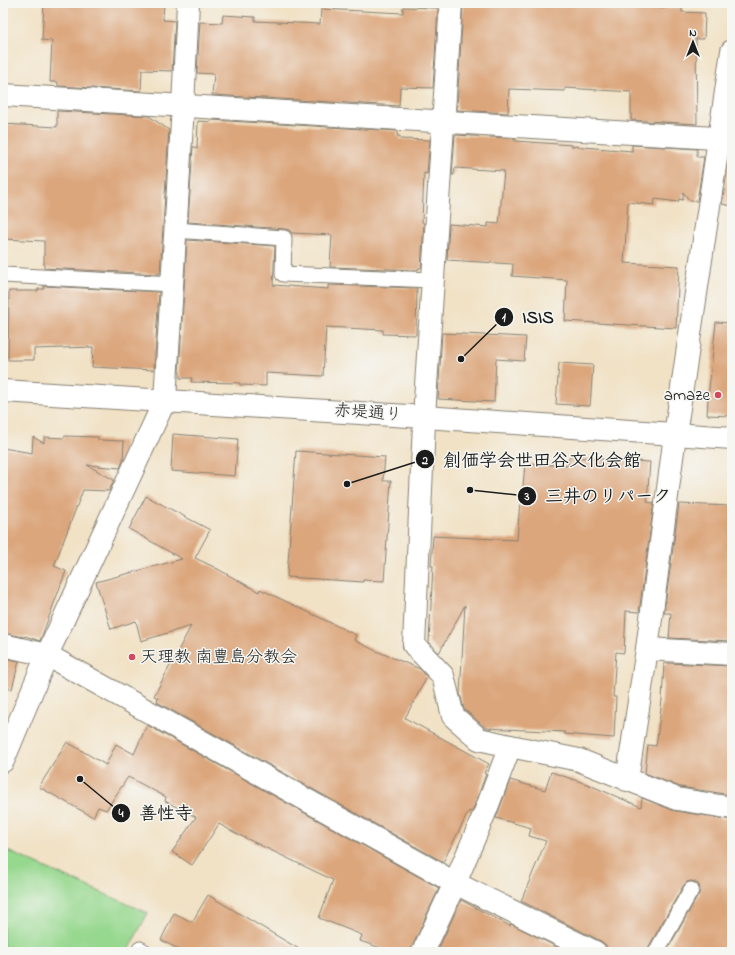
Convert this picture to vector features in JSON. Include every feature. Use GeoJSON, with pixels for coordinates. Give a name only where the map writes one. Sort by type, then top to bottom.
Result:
{"type":"FeatureCollection","features":[{"type":"Feature","properties":{"kind":"street"},"geometry":{"type":"LineString","coordinates":[[3,761],[47,655],[165,400],[188,3]]}},
{"type":"Feature","properties":{"kind":"street"},"geometry":{"type":"LineString","coordinates":[[451,3],[425,417],[414,645],[442,676],[453,716],[479,739],[579,760],[677,799],[732,808]]}},
{"type":"Feature","properties":{"kind":"street"},"geometry":{"type":"LineString","coordinates":[[628,780],[675,435],[726,139],[732,51]]}},
{"type":"Feature","properties":{"kind":"street"},"geometry":{"type":"LineString","coordinates":[[3,95],[726,139]]}},
{"type":"Feature","properties":{"kind":"street","name":"赤堤通り"},"geometry":{"type":"LineString","coordinates":[[3,391],[165,400],[732,438]]}},
{"type":"Feature","properties":{"kind":"street"},"geometry":{"type":"LineString","coordinates":[[3,645],[47,655],[455,883],[595,952]]}},
{"type":"Feature","properties":{"kind":"street"},"geometry":{"type":"LineString","coordinates":[[647,649],[732,654]]}},
{"type":"Feature","properties":{"kind":"street"},"geometry":{"type":"LineString","coordinates":[[423,952],[455,883],[486,810],[510,746]]}},
{"type":"Feature","properties":{"kind":"lane"},"geometry":{"type":"LineString","coordinates":[[175,230],[284,238],[283,274],[433,280]]}},
{"type":"Feature","properties":{"kind":"lane"},"geometry":{"type":"LineString","coordinates":[[3,275],[172,284]]}},
{"type":"Feature","properties":{"kind":"lane"},"geometry":{"type":"LineString","coordinates":[[656,952],[691,890]]}},
{"type":"Feature","properties":{"kind":"green space"},"geometry":{"type":"Polygon","coordinates":[[[3,849],[148,913],[127,952],[3,952],[3,849]]]}},
{"type":"Feature","properties":{"kind":"building"},"geometry":{"type":"Polygon","coordinates":[[[44,3],[164,3],[163,20],[175,21],[172,71],[142,70],[141,91],[58,86],[58,82],[50,82],[52,41],[42,40],[44,3]]]}},
{"type":"Feature","properties":{"kind":"building"},"geometry":{"type":"Polygon","coordinates":[[[463,3],[611,3],[659,5],[659,7],[682,8],[682,12],[705,13],[704,39],[696,39],[697,124],[631,120],[631,92],[565,88],[565,91],[509,89],[508,113],[457,110],[463,3]]]}},
{"type":"Feature","properties":{"kind":"building"},"geometry":{"type":"Polygon","coordinates":[[[403,7],[438,8],[433,88],[400,87],[399,106],[212,95],[214,74],[197,73],[200,22],[222,23],[223,15],[255,17],[255,21],[320,24],[321,9],[403,13],[403,7]]]}},
{"type":"Feature","properties":{"kind":"building"},"geometry":{"type":"Polygon","coordinates":[[[57,111],[149,116],[169,130],[160,274],[44,268],[44,241],[3,239],[3,124],[57,127],[57,111]]]}},
{"type":"Feature","properties":{"kind":"building"},"geometry":{"type":"Polygon","coordinates":[[[211,120],[398,131],[397,136],[400,136],[400,139],[430,140],[427,174],[424,173],[422,222],[424,223],[421,268],[418,268],[418,270],[330,267],[332,235],[292,233],[285,229],[188,222],[193,146],[197,149],[198,121],[211,122],[211,120]]]}},
{"type":"Feature","properties":{"kind":"building"},"geometry":{"type":"Polygon","coordinates":[[[455,135],[507,138],[516,141],[632,151],[632,145],[697,149],[697,157],[704,157],[697,201],[690,201],[683,192],[683,200],[679,199],[678,202],[655,199],[654,205],[628,202],[624,263],[679,266],[676,328],[565,321],[567,280],[512,276],[513,264],[447,260],[449,224],[488,227],[488,223],[499,224],[504,171],[455,168],[454,175],[452,175],[455,135]]]}},
{"type":"Feature","properties":{"kind":"building"},"geometry":{"type":"Polygon","coordinates":[[[729,160],[732,160],[732,206],[722,204],[729,160]]]}},
{"type":"Feature","properties":{"kind":"building"},"geometry":{"type":"Polygon","coordinates":[[[187,240],[275,246],[273,285],[328,289],[328,285],[417,288],[416,335],[383,334],[383,330],[326,327],[323,376],[266,373],[266,386],[240,385],[240,383],[191,382],[192,378],[180,378],[179,372],[187,240]]]}},
{"type":"Feature","properties":{"kind":"building"},"geometry":{"type":"Polygon","coordinates":[[[44,286],[159,292],[154,370],[92,367],[93,347],[34,349],[34,360],[8,360],[9,291],[38,291],[38,289],[44,289],[44,286]]]}},
{"type":"Feature","properties":{"kind":"building"},"geometry":{"type":"Polygon","coordinates":[[[716,322],[732,323],[732,416],[707,415],[716,322]]]}},
{"type":"Feature","properties":{"kind":"building"},"geometry":{"type":"Polygon","coordinates":[[[442,333],[526,337],[524,361],[496,359],[494,402],[438,399],[442,333]]]}},
{"type":"Feature","properties":{"kind":"building"},"geometry":{"type":"Polygon","coordinates":[[[559,363],[593,365],[590,406],[556,404],[559,363]]]}},
{"type":"Feature","properties":{"kind":"building"},"geometry":{"type":"Polygon","coordinates":[[[173,434],[238,439],[235,476],[171,471],[173,434]]]}},
{"type":"Feature","properties":{"kind":"building"},"geometry":{"type":"Polygon","coordinates":[[[65,436],[98,437],[98,440],[124,441],[123,460],[120,468],[87,465],[114,480],[109,491],[83,490],[54,566],[66,571],[40,641],[25,636],[3,633],[3,448],[32,453],[33,437],[44,443],[44,437],[64,438],[65,436]]]}},
{"type":"Feature","properties":{"kind":"building"},"geometry":{"type":"Polygon","coordinates":[[[296,451],[385,457],[383,481],[391,481],[384,581],[363,580],[363,582],[287,577],[296,451]]]}},
{"type":"Feature","properties":{"kind":"building"},"geometry":{"type":"Polygon","coordinates":[[[569,457],[650,462],[647,502],[654,503],[639,612],[626,611],[624,653],[616,652],[613,697],[616,697],[614,738],[564,734],[565,732],[486,728],[464,709],[460,694],[465,605],[439,653],[429,642],[433,536],[517,540],[521,488],[523,487],[525,463],[568,466],[569,457]]]}},
{"type":"Feature","properties":{"kind":"building"},"geometry":{"type":"Polygon","coordinates":[[[146,496],[210,530],[195,558],[259,592],[260,589],[356,635],[354,640],[420,669],[427,677],[405,718],[489,764],[484,773],[486,774],[472,812],[469,811],[443,862],[157,702],[158,698],[154,696],[191,626],[141,641],[136,621],[111,629],[96,582],[182,559],[129,529],[146,496]]]}},
{"type":"Feature","properties":{"kind":"building"},"geometry":{"type":"Polygon","coordinates":[[[679,504],[732,506],[732,641],[669,638],[671,613],[664,613],[679,504]]]}},
{"type":"Feature","properties":{"kind":"building"},"geometry":{"type":"Polygon","coordinates":[[[3,658],[19,661],[12,689],[3,688],[3,658]]]}},
{"type":"Feature","properties":{"kind":"building"},"geometry":{"type":"Polygon","coordinates":[[[664,664],[732,666],[732,795],[680,787],[645,773],[648,745],[656,746],[662,700],[664,664]]]}},
{"type":"Feature","properties":{"kind":"building"},"geometry":{"type":"Polygon","coordinates":[[[147,725],[439,888],[411,952],[393,952],[360,941],[362,935],[319,918],[333,880],[219,824],[192,865],[172,852],[196,817],[165,801],[166,797],[128,777],[106,810],[98,807],[93,817],[39,787],[67,742],[106,765],[116,744],[134,754],[147,725]]]}},
{"type":"Feature","properties":{"kind":"building"},"geometry":{"type":"Polygon","coordinates":[[[551,772],[587,784],[641,807],[642,798],[675,811],[732,820],[732,952],[666,952],[699,894],[699,885],[696,882],[687,882],[683,886],[647,952],[607,952],[606,945],[601,941],[521,901],[546,841],[529,836],[531,828],[496,818],[510,780],[545,790],[551,772]]]}},
{"type":"Feature","properties":{"kind":"building"},"geometry":{"type":"Polygon","coordinates":[[[208,895],[304,952],[184,952],[161,940],[174,913],[192,922],[208,895]]]}},
{"type":"Feature","properties":{"kind":"building"},"geometry":{"type":"Polygon","coordinates":[[[461,900],[510,926],[511,924],[567,952],[437,952],[461,900]]]}},
{"type":"Feature","properties":{"kind":"place","name":"ISIS"},"geometry":{"type":"Point","coordinates":[461,359]}},
{"type":"Feature","properties":{"kind":"place","name":"amaze"},"geometry":{"type":"Point","coordinates":[718,395]}},
{"type":"Feature","properties":{"kind":"place","name":"創価学会世田谷文化会館"},"geometry":{"type":"Point","coordinates":[347,484]}},
{"type":"Feature","properties":{"kind":"place","name":"三井のリパーク"},"geometry":{"type":"Point","coordinates":[470,490]}},
{"type":"Feature","properties":{"kind":"place","name":"天理教 南豊島分教会"},"geometry":{"type":"Point","coordinates":[132,657]}},
{"type":"Feature","properties":{"kind":"place","name":"善性寺"},"geometry":{"type":"Point","coordinates":[80,779]}}]}
